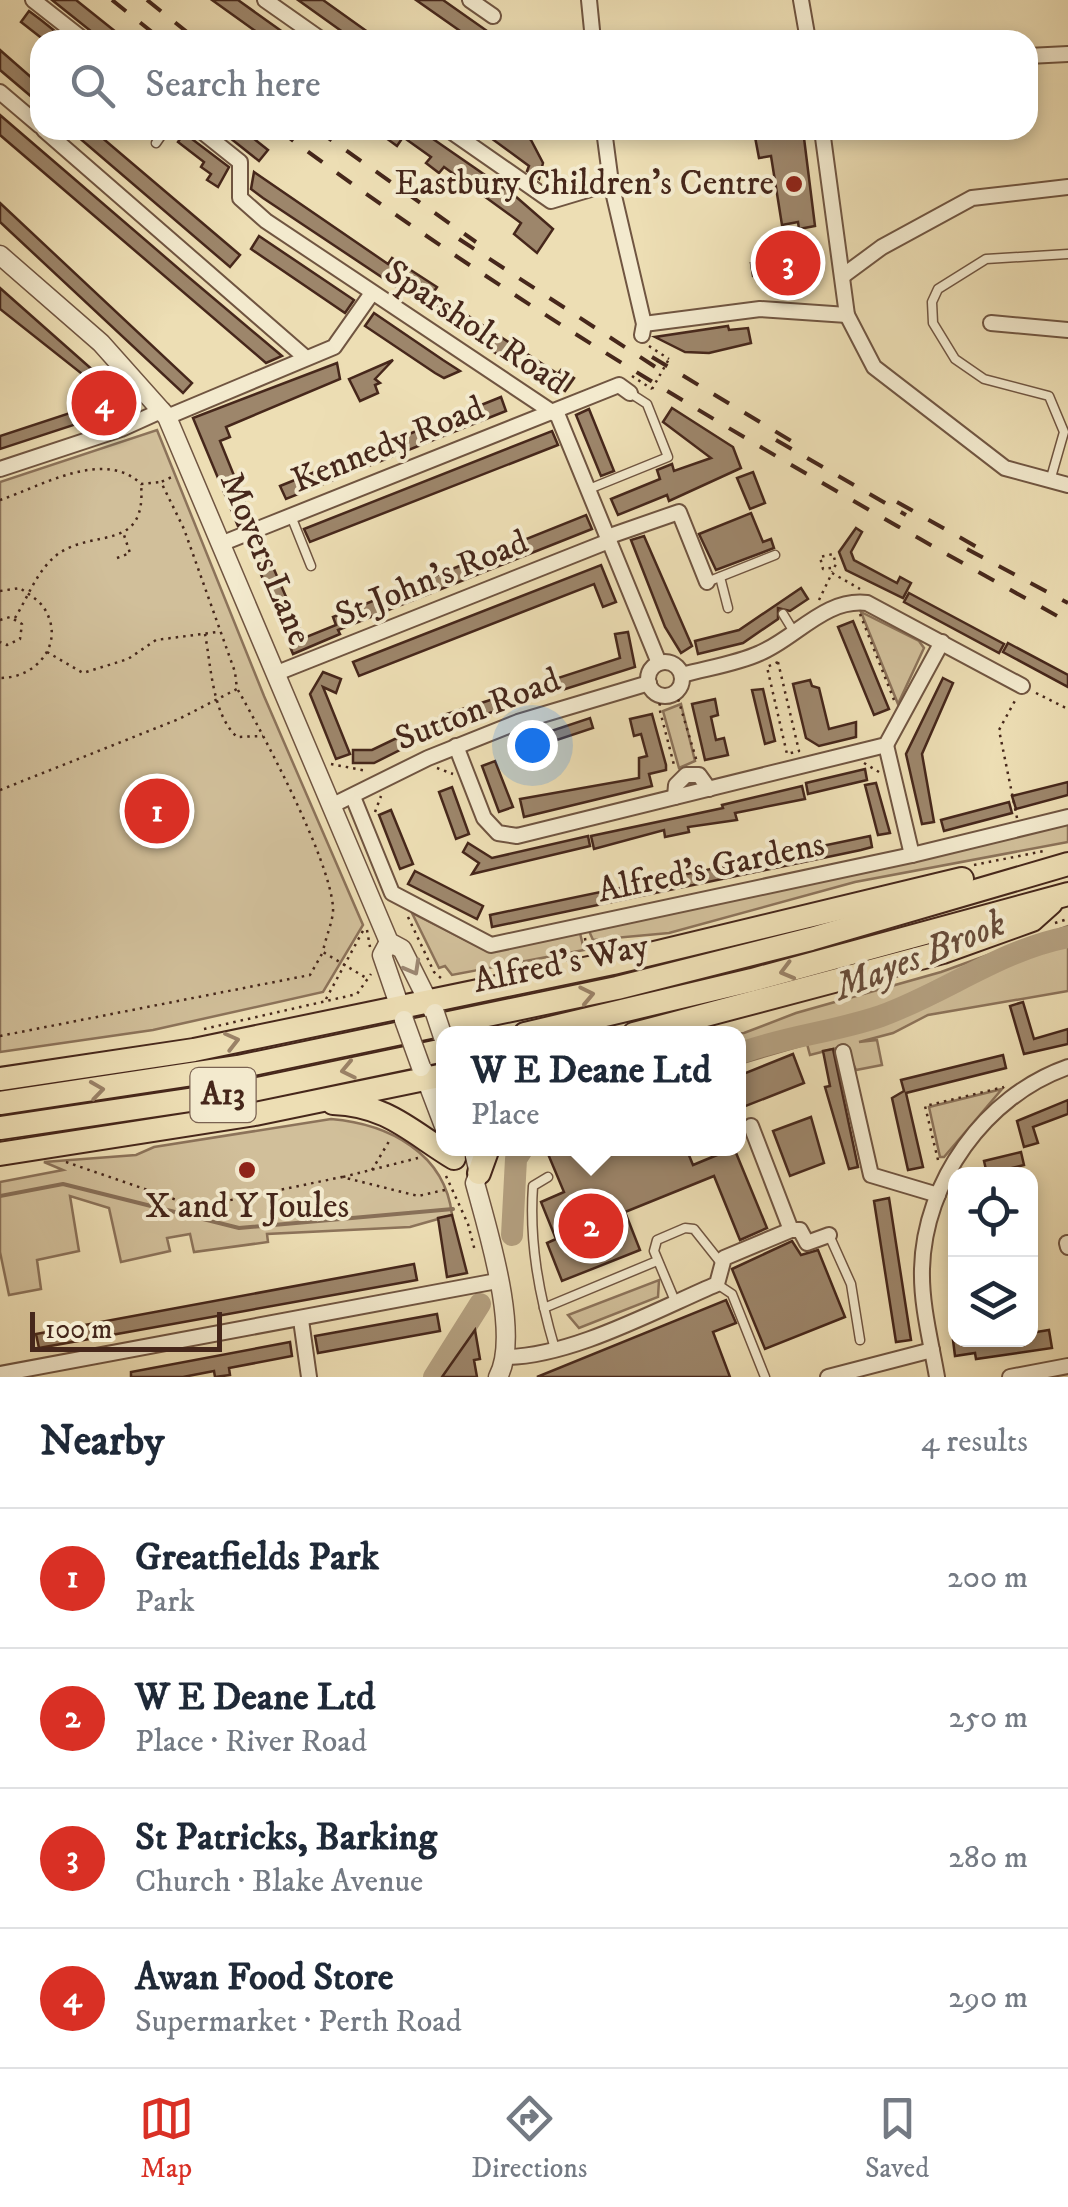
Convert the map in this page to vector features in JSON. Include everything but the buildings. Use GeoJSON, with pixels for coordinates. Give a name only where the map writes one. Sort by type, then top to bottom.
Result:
{"type":"FeatureCollection","features":[{"type":"Feature","properties":{"kind":"highway","name":"Alfred's Way"},"geometry":{"type":"LineString","coordinates":[[437,1026],[617,988],[811,939],[1068,864]]}},
{"type":"Feature","properties":{"kind":"highway","name":"A13"},"geometry":{"type":"LineString","coordinates":[[0,1079],[194,1050],[432,1007],[964,879],[1040,870]]}},
{"type":"Feature","properties":{"kind":"highway","name":"Alfred's Way"},"geometry":{"type":"LineString","coordinates":[[558,1026],[752,980],[1063,896]]}},
{"type":"Feature","properties":{"kind":"highway"},"geometry":{"type":"LineString","coordinates":[[664,1026],[943,952],[1032,920],[1063,896]]}},
{"type":"Feature","properties":{"kind":"highway","name":"Alfred's Way"},"geometry":{"type":"LineString","coordinates":[[0,1102],[238,1068],[436,1026]]}},
{"type":"Feature","properties":{"kind":"highway","name":"A13"},"geometry":{"type":"LineString","coordinates":[[0,1128],[226,1095],[436,1052]]}},
{"type":"Feature","properties":{"kind":"highway","name":"A13"},"geometry":{"type":"LineString","coordinates":[[0,1154],[311,1102],[431,1074]]}},
{"type":"Feature","properties":{"kind":"highway","name":"A13"},"geometry":{"type":"LineString","coordinates":[[311,1102],[382,1112],[436,1139]]}},
{"type":"Feature","properties":{"kind":"highway"},"geometry":{"type":"LineString","coordinates":[[477,1178],[485,1156]]}},
{"type":"Feature","properties":{"kind":"street"},"geometry":{"type":"LineString","coordinates":[[32,0],[71,30]]}},
{"type":"Feature","properties":{"kind":"street"},"geometry":{"type":"LineString","coordinates":[[265,0],[308,30]]}},
{"type":"Feature","properties":{"kind":"street"},"geometry":{"type":"LineString","coordinates":[[470,0],[493,16]]}},
{"type":"Feature","properties":{"kind":"street"},"geometry":{"type":"LineString","coordinates":[[588,0],[592,30]]}},
{"type":"Feature","properties":{"kind":"street"},"geometry":{"type":"LineString","coordinates":[[801,0],[806,30]]}},
{"type":"Feature","properties":{"kind":"street"},"geometry":{"type":"LineString","coordinates":[[1038,56],[1068,54]]}},
{"type":"Feature","properties":{"kind":"street"},"geometry":{"type":"LineString","coordinates":[[0,92],[30,118]]}},
{"type":"Feature","properties":{"kind":"street"},"geometry":{"type":"LineString","coordinates":[[56,140],[306,358]]}},
{"type":"Feature","properties":{"kind":"street","name":"Sparsholt Road"},"geometry":{"type":"LineString","coordinates":[[212,140],[240,162],[238,192],[243,202],[560,420],[660,663]]}},
{"type":"Feature","properties":{"kind":"street"},"geometry":{"type":"LineString","coordinates":[[463,140],[550,202],[611,183]]}},
{"type":"Feature","properties":{"kind":"street"},"geometry":{"type":"LineString","coordinates":[[605,140],[611,183],[645,335],[760,309],[847,315]]}},
{"type":"Feature","properties":{"kind":"street"},"geometry":{"type":"LineString","coordinates":[[824,140],[847,315],[874,366],[930,414],[1005,468],[1068,485]]}},
{"type":"Feature","properties":{"kind":"street"},"geometry":{"type":"LineString","coordinates":[[844,275],[882,247],[972,198],[1068,187]]}},
{"type":"Feature","properties":{"kind":"street","name":"Movers Lane"},"geometry":{"type":"LineString","coordinates":[[0,255],[101,343],[165,413],[389,942],[402,949],[439,1026]]}},
{"type":"Feature","properties":{"kind":"street"},"geometry":{"type":"LineString","coordinates":[[0,469],[122,429],[306,358],[341,340],[372,294]]}},
{"type":"Feature","properties":{"kind":"street"},"geometry":{"type":"LineString","coordinates":[[991,323],[1068,330]]}},
{"type":"Feature","properties":{"kind":"street","name":"Kennedy Road"},"geometry":{"type":"LineString","coordinates":[[223,543],[618,384],[630,393]]}},
{"type":"Feature","properties":{"kind":"street","name":"St John's Road"},"geometry":{"type":"LineString","coordinates":[[277,673],[679,512],[713,579]]}},
{"type":"Feature","properties":{"kind":"street"},"geometry":{"type":"LineString","coordinates":[[682,675],[672,663],[660,663],[649,673],[649,683],[669,694],[682,675],[756,655],[821,614],[861,602],[1022,686]]}},
{"type":"Feature","properties":{"kind":"street"},"geometry":{"type":"LineString","coordinates":[[912,855],[886,745],[942,642]]}},
{"type":"Feature","properties":{"kind":"street","name":"Sutton Road"},"geometry":{"type":"LineString","coordinates":[[333,806],[456,746],[518,722],[649,683]]}},
{"type":"Feature","properties":{"kind":"street"},"geometry":{"type":"LineString","coordinates":[[456,746],[484,818],[506,836],[886,745]]}},
{"type":"Feature","properties":{"kind":"street"},"geometry":{"type":"LineString","coordinates":[[674,797],[679,780],[686,775],[699,775],[709,789]]}},
{"type":"Feature","properties":{"kind":"street"},"geometry":{"type":"LineString","coordinates":[[353,796],[364,825]]}},
{"type":"Feature","properties":{"kind":"street","name":"Alfred's Gardens"},"geometry":{"type":"LineString","coordinates":[[364,825],[399,900],[491,945],[912,855],[1068,817]]}},
{"type":"Feature","properties":{"kind":"street","name":"Movers Lane"},"geometry":{"type":"LineString","coordinates":[[389,942],[382,955],[413,1044],[431,1074]]}},
{"type":"Feature","properties":{"kind":"street"},"geometry":{"type":"LineString","coordinates":[[843,1052],[871,1175],[938,1195]]}},
{"type":"Feature","properties":{"kind":"street"},"geometry":{"type":"LineString","coordinates":[[951,1167],[989,1116],[1068,1067]]}},
{"type":"Feature","properties":{"kind":"street"},"geometry":{"type":"LineString","coordinates":[[751,1126],[790,1230]]}},
{"type":"Feature","properties":{"kind":"street"},"geometry":{"type":"LineString","coordinates":[[460,1156],[460,1172],[477,1178],[497,1281],[503,1370],[525,1357],[555,1349],[716,1284],[724,1258],[790,1230],[800,1230],[807,1242],[829,1235]]}},
{"type":"Feature","properties":{"kind":"street"},"geometry":{"type":"LineString","coordinates":[[937,1377],[922,1265],[938,1195],[948,1171]]}},
{"type":"Feature","properties":{"kind":"street"},"geometry":{"type":"LineString","coordinates":[[0,1374],[497,1281]]}},
{"type":"Feature","properties":{"kind":"street"},"geometry":{"type":"LineString","coordinates":[[301,1320],[309,1377]]}},
{"type":"Feature","properties":{"kind":"street"},"geometry":{"type":"LineString","coordinates":[[828,1377],[932,1350]]}},
{"type":"Feature","properties":{"kind":"street"},"geometry":{"type":"LineString","coordinates":[[1010,1377],[1068,1366]]}},
{"type":"Feature","properties":{"kind":"lane"},"geometry":{"type":"LineString","coordinates":[[1050,481],[1064,432],[1049,396],[984,379],[954,359],[933,322],[932,302],[938,289],[986,259],[1068,254]]}},
{"type":"Feature","properties":{"kind":"lane"},"geometry":{"type":"LineString","coordinates":[[589,490],[668,457],[647,404],[630,393]]}},
{"type":"Feature","properties":{"kind":"lane"},"geometry":{"type":"LineString","coordinates":[[291,516],[312,566]]}},
{"type":"Feature","properties":{"kind":"lane"},"geometry":{"type":"LineString","coordinates":[[728,608],[713,579],[775,554]]}},
{"type":"Feature","properties":{"kind":"lane"},"geometry":{"type":"LineString","coordinates":[[783,614],[794,632]]}},
{"type":"Feature","properties":{"kind":"lane"},"geometry":{"type":"LineString","coordinates":[[548,1177],[533,1186],[531,1210],[534,1264],[555,1349]]}},
{"type":"Feature","properties":{"kind":"lane"},"geometry":{"type":"LineString","coordinates":[[675,1302],[657,1262],[653,1247],[657,1240],[689,1228],[701,1234],[722,1265]]}},
{"type":"Feature","properties":{"kind":"lane"},"geometry":{"type":"LineString","coordinates":[[829,1235],[850,1284],[860,1340]]}},
{"type":"Feature","properties":{"kind":"lane"},"geometry":{"type":"LineString","coordinates":[[544,1308],[657,1262]]}},
{"type":"Feature","properties":{"kind":"lane"},"geometry":{"type":"LineString","coordinates":[[716,1284],[732,1294],[765,1377]]}},
{"type":"Feature","properties":{"kind":"path"},"geometry":{"type":"LineString","coordinates":[[632,376],[652,389],[669,359],[645,335]]}},
{"type":"Feature","properties":{"kind":"path"},"geometry":{"type":"LineString","coordinates":[[0,500],[100,466],[124,472],[140,484],[162,482],[180,473]]}},
{"type":"Feature","properties":{"kind":"path"},"geometry":{"type":"LineString","coordinates":[[0,1036],[310,975],[323,952],[334,909],[295,802],[237,689],[235,672],[184,529],[162,482]]}},
{"type":"Feature","properties":{"kind":"path"},"geometry":{"type":"LineString","coordinates":[[15,618],[56,555],[72,546],[123,534],[139,516],[140,484]]}},
{"type":"Feature","properties":{"kind":"path"},"geometry":{"type":"LineString","coordinates":[[117,558],[130,553],[123,534]]}},
{"type":"Feature","properties":{"kind":"path"},"geometry":{"type":"LineString","coordinates":[[821,614],[816,606],[831,571],[871,594],[861,602],[897,708],[904,712]]}},
{"type":"Feature","properties":{"kind":"path"},"geometry":{"type":"LineString","coordinates":[[0,590],[20,588],[42,605],[52,627],[48,652],[25,673],[0,678]]}},
{"type":"Feature","properties":{"kind":"path"},"geometry":{"type":"LineString","coordinates":[[0,620],[15,618],[22,624],[20,639],[0,644]]}},
{"type":"Feature","properties":{"kind":"path"},"geometry":{"type":"LineString","coordinates":[[204,632],[217,699],[237,737],[263,736]]}},
{"type":"Feature","properties":{"kind":"path"},"geometry":{"type":"LineString","coordinates":[[48,652],[83,673],[128,659],[156,640],[219,632]]}},
{"type":"Feature","properties":{"kind":"path"},"geometry":{"type":"LineString","coordinates":[[778,662],[800,751],[787,754],[768,667],[778,662]]}},
{"type":"Feature","properties":{"kind":"path"},"geometry":{"type":"LineString","coordinates":[[1020,829],[1000,730],[1022,686],[1068,710]]}},
{"type":"Feature","properties":{"kind":"path"},"geometry":{"type":"LineString","coordinates":[[0,790],[237,689]]}},
{"type":"Feature","properties":{"kind":"path"},"geometry":{"type":"LineString","coordinates":[[679,780],[659,706],[669,694],[699,775]]}},
{"type":"Feature","properties":{"kind":"path"},"geometry":{"type":"LineString","coordinates":[[860,754],[860,761],[887,773]]}},
{"type":"Feature","properties":{"kind":"path"},"geometry":{"type":"LineString","coordinates":[[329,764],[379,774]]}},
{"type":"Feature","properties":{"kind":"path"},"geometry":{"type":"LineString","coordinates":[[430,765],[459,777]]}},
{"type":"Feature","properties":{"kind":"path"},"geometry":{"type":"LineString","coordinates":[[364,825],[371,822],[385,787]]}},
{"type":"Feature","properties":{"kind":"path"},"geometry":{"type":"LineString","coordinates":[[410,922],[434,972],[445,981]]}},
{"type":"Feature","properties":{"kind":"path"},"geometry":{"type":"LineString","coordinates":[[324,1002],[366,926]]}},
{"type":"Feature","properties":{"kind":"path"},"geometry":{"type":"LineString","coordinates":[[583,932],[586,946],[604,942],[605,948]]}},
{"type":"Feature","properties":{"kind":"path"},"geometry":{"type":"LineString","coordinates":[[323,952],[369,979]]}},
{"type":"Feature","properties":{"kind":"path"},"geometry":{"type":"LineString","coordinates":[[193,1031],[357,994],[367,984],[373,969]]}},
{"type":"Feature","properties":{"kind":"path"},"geometry":{"type":"LineString","coordinates":[[948,1171],[938,1162],[925,1106],[1008,1086],[1016,1096]]}},
{"type":"Feature","properties":{"kind":"path"},"geometry":{"type":"LineString","coordinates":[[371,1171],[396,1130]]}},
{"type":"Feature","properties":{"kind":"path"},"geometry":{"type":"LineString","coordinates":[[64,1161],[197,1207],[342,1178],[428,1155]]}},
{"type":"Feature","properties":{"kind":"path"},"geometry":{"type":"LineString","coordinates":[[342,1178],[418,1196],[453,1189],[474,1252]]}},
{"type":"Feature","properties":{"kind":"shaded area"},"geometry":{"type":"Polygon","coordinates":[[[157,430],[264,696],[363,925],[323,992],[153,1030],[0,1052],[0,482],[157,430]]]}},
{"type":"Feature","properties":{"kind":"shaded area"},"geometry":{"type":"Polygon","coordinates":[[[861,612],[919,641],[924,648],[898,704],[861,612]]]}},
{"type":"Feature","properties":{"kind":"shaded area"},"geometry":{"type":"Polygon","coordinates":[[[681,704],[695,761],[679,768],[663,711],[681,704]]]}},
{"type":"Feature","properties":{"kind":"shaded area"},"geometry":{"type":"Polygon","coordinates":[[[1068,823],[1068,842],[855,882],[669,933],[593,940],[589,931],[1068,823]]]}},
{"type":"Feature","properties":{"kind":"shaded area"},"geometry":{"type":"Polygon","coordinates":[[[412,913],[487,951],[580,933],[584,950],[452,975],[445,966],[439,968],[412,913]]]}},
{"type":"Feature","properties":{"kind":"shaded area"},"geometry":{"type":"Polygon","coordinates":[[[1068,926],[1068,991],[928,1015],[893,1033],[859,1042],[877,1040],[882,1065],[856,1070],[845,1046],[810,1055],[807,1044],[746,1062],[746,1032],[796,1013],[941,972],[1068,926]]]}},
{"type":"Feature","properties":{"kind":"shaded area"},"geometry":{"type":"Polygon","coordinates":[[[1002,1089],[944,1157],[940,1157],[929,1107],[1002,1089]]]}},
{"type":"Feature","properties":{"kind":"shaded area"},"geometry":{"type":"Polygon","coordinates":[[[331,1119],[373,1127],[411,1146],[438,1175],[452,1215],[410,1227],[267,1234],[268,1242],[194,1252],[190,1234],[167,1238],[170,1251],[121,1262],[109,1208],[70,1196],[79,1251],[37,1260],[41,1289],[9,1295],[0,1252],[0,1182],[63,1170],[44,1162],[136,1155],[154,1147],[331,1119]]]}},
{"type":"Feature","properties":{"kind":"shaded area"},"geometry":{"type":"Polygon","coordinates":[[[659,1280],[658,1297],[579,1328],[568,1315],[659,1280]]]}},
{"type":"Feature","properties":{"kind":"waterway","name":"Mayes Brook"},"geometry":{"type":"LineString","coordinates":[[746,1052],[881,1016],[1019,952],[1068,937]]}},
{"type":"Feature","properties":{"kind":"waterway","name":"Mayes Brook"},"geometry":{"type":"LineString","coordinates":[[512,1235],[518,1156]]}},
{"type":"Feature","properties":{"kind":"waterway"},"geometry":{"type":"LineString","coordinates":[[0,1196],[63,1184],[239,1228],[453,1209]]}},
{"type":"Feature","properties":{"kind":"waterway","name":"Mayes Brook"},"geometry":{"type":"LineString","coordinates":[[434,1377],[480,1304]]}},
{"type":"Feature","properties":{"kind":"railway"},"geometry":{"type":"LineString","coordinates":[[112,0],[150,30]]}},
{"type":"Feature","properties":{"kind":"railway"},"geometry":{"type":"LineString","coordinates":[[147,0],[184,30]]}},
{"type":"Feature","properties":{"kind":"railway"},"geometry":{"type":"LineString","coordinates":[[293,140],[469,265],[665,390],[1068,622]]}},
{"type":"Feature","properties":{"kind":"railway"},"geometry":{"type":"LineString","coordinates":[[331,140],[476,242]]}},
{"type":"Feature","properties":{"kind":"railway"},"geometry":{"type":"LineString","coordinates":[[459,239],[660,370]]}},
{"type":"Feature","properties":{"kind":"railway"},"geometry":{"type":"LineString","coordinates":[[652,357],[793,442]]}},
{"type":"Feature","properties":{"kind":"railway"},"geometry":{"type":"LineString","coordinates":[[776,440],[906,515]]}},
{"type":"Feature","properties":{"kind":"railway"},"geometry":{"type":"LineString","coordinates":[[897,502],[984,551]]}},
{"type":"Feature","properties":{"kind":"railway"},"geometry":{"type":"LineString","coordinates":[[967,549],[1068,603]]}},
{"type":"Feature","properties":{"kind":"place","name":"Eastbury Children's Centre"},"geometry":{"type":"Point","coordinates":[794,184]}},
{"type":"Feature","properties":{"kind":"place","name":"St Patricks, Barking"},"geometry":{"type":"Point","coordinates":[788,263]}},
{"type":"Feature","properties":{"kind":"place","name":"Awan Food Store"},"geometry":{"type":"Point","coordinates":[104,403]}},
{"type":"Feature","properties":{"kind":"place","name":"Greatfields Park"},"geometry":{"type":"Point","coordinates":[157,811]}},
{"type":"Feature","properties":{"kind":"place","name":"X and Y Joules"},"geometry":{"type":"Point","coordinates":[247,1170]}},
{"type":"Feature","properties":{"kind":"place","name":"W E Deane Ltd"},"geometry":{"type":"Point","coordinates":[591,1226]}}]}
